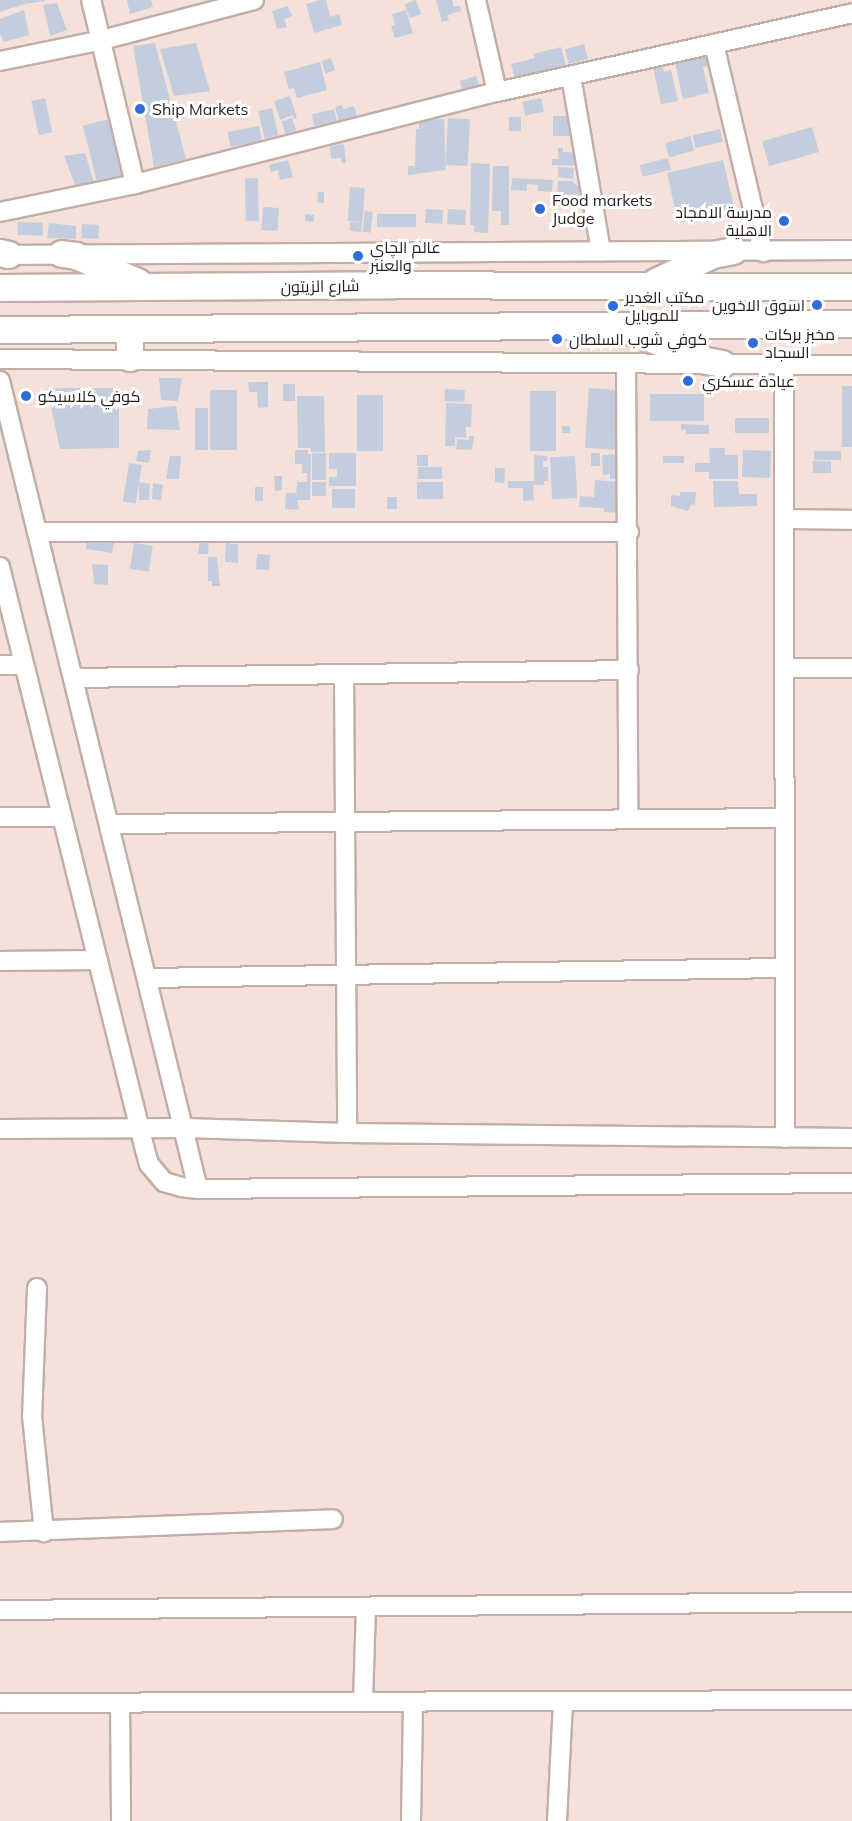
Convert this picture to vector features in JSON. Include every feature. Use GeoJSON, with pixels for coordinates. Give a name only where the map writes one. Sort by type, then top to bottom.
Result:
{"type":"FeatureCollection","features":[{"type":"Feature","properties":{"kind":"main road"},"geometry":{"type":"LineString","coordinates":[[641,286],[659,282],[713,255],[734,251]]}},
{"type":"Feature","properties":{"kind":"main road"},"geometry":{"type":"LineString","coordinates":[[62,254],[76,256],[123,277],[168,287]]}},
{"type":"Feature","properties":{"kind":"main road"},"geometry":{"type":"LineString","coordinates":[[393,326],[401,320],[406,301],[402,292],[395,285]]}},
{"type":"Feature","properties":{"kind":"main road","name":"شارع الزيتون"},"geometry":{"type":"LineString","coordinates":[[0,288],[395,285],[852,287]]}},
{"type":"Feature","properties":{"kind":"main road"},"geometry":{"type":"LineString","coordinates":[[471,287],[461,303],[462,312],[467,321],[475,326]]}},
{"type":"Feature","properties":{"kind":"main road"},"geometry":{"type":"LineString","coordinates":[[0,330],[852,324]]}},
{"type":"Feature","properties":{"kind":"main road"},"geometry":{"type":"LineString","coordinates":[[593,326],[633,332],[692,358],[722,364]]}},
{"type":"Feature","properties":{"kind":"main road"},"geometry":{"type":"LineString","coordinates":[[130,329],[130,358]]}},
{"type":"Feature","properties":{"kind":"street"},"geometry":{"type":"LineString","coordinates":[[91,0],[135,184]]}},
{"type":"Feature","properties":{"kind":"street"},"geometry":{"type":"LineString","coordinates":[[0,61],[102,40],[254,0]]}},
{"type":"Feature","properties":{"kind":"street"},"geometry":{"type":"LineString","coordinates":[[476,0],[497,92]]}},
{"type":"Feature","properties":{"kind":"street"},"geometry":{"type":"LineString","coordinates":[[0,212],[135,184],[497,92],[852,13]]}},
{"type":"Feature","properties":{"kind":"street"},"geometry":{"type":"LineString","coordinates":[[714,44],[763,252]]}},
{"type":"Feature","properties":{"kind":"street"},"geometry":{"type":"LineString","coordinates":[[571,75],[601,251]]}},
{"type":"Feature","properties":{"kind":"street"},"geometry":{"type":"LineString","coordinates":[[3,254],[852,250]]}},
{"type":"Feature","properties":{"kind":"street"},"geometry":{"type":"LineString","coordinates":[[0,359],[852,364]]}},
{"type":"Feature","properties":{"kind":"street"},"geometry":{"type":"LineString","coordinates":[[626,363],[629,532],[628,819]]}},
{"type":"Feature","properties":{"kind":"street"},"geometry":{"type":"LineString","coordinates":[[784,364],[785,1138]]}},
{"type":"Feature","properties":{"kind":"street"},"geometry":{"type":"LineString","coordinates":[[0,381],[198,1189]]}},
{"type":"Feature","properties":{"kind":"street"},"geometry":{"type":"LineString","coordinates":[[784,519],[852,520]]}},
{"type":"Feature","properties":{"kind":"street"},"geometry":{"type":"LineString","coordinates":[[37,532],[629,532]]}},
{"type":"Feature","properties":{"kind":"street"},"geometry":{"type":"LineString","coordinates":[[0,567],[149,1164],[164,1182],[198,1189],[852,1183]]}},
{"type":"Feature","properties":{"kind":"street"},"geometry":{"type":"LineString","coordinates":[[0,665],[24,664]]}},
{"type":"Feature","properties":{"kind":"street"},"geometry":{"type":"LineString","coordinates":[[784,668],[852,668]]}},
{"type":"Feature","properties":{"kind":"street"},"geometry":{"type":"LineString","coordinates":[[73,678],[628,670]]}},
{"type":"Feature","properties":{"kind":"street"},"geometry":{"type":"LineString","coordinates":[[344,674],[347,1133]]}},
{"type":"Feature","properties":{"kind":"street"},"geometry":{"type":"LineString","coordinates":[[0,817],[62,817]]}},
{"type":"Feature","properties":{"kind":"street"},"geometry":{"type":"LineString","coordinates":[[109,824],[783,818]]}},
{"type":"Feature","properties":{"kind":"street"},"geometry":{"type":"LineString","coordinates":[[0,961],[98,960]]}},
{"type":"Feature","properties":{"kind":"street"},"geometry":{"type":"LineString","coordinates":[[147,978],[783,968]]}},
{"type":"Feature","properties":{"kind":"street"},"geometry":{"type":"LineString","coordinates":[[0,1129],[184,1128],[347,1133],[852,1138]]}},
{"type":"Feature","properties":{"kind":"street"},"geometry":{"type":"LineString","coordinates":[[37,1288],[32,1416],[44,1532]]}},
{"type":"Feature","properties":{"kind":"street"},"geometry":{"type":"LineString","coordinates":[[0,1532],[333,1520]]}},
{"type":"Feature","properties":{"kind":"street"},"geometry":{"type":"LineString","coordinates":[[0,1610],[852,1602]]}},
{"type":"Feature","properties":{"kind":"street"},"geometry":{"type":"LineString","coordinates":[[363,1702],[366,1606]]}},
{"type":"Feature","properties":{"kind":"street"},"geometry":{"type":"LineString","coordinates":[[0,1703],[852,1700]]}},
{"type":"Feature","properties":{"kind":"street"},"geometry":{"type":"LineString","coordinates":[[558,1821],[563,1701]]}},
{"type":"Feature","properties":{"kind":"street"},"geometry":{"type":"LineString","coordinates":[[411,1821],[413,1702]]}},
{"type":"Feature","properties":{"kind":"street"},"geometry":{"type":"LineString","coordinates":[[120,1703],[121,1821]]}},
{"type":"Feature","properties":{"kind":"building"},"geometry":{"type":"Polygon","coordinates":[[[0,0],[23,0],[25,4],[0,12],[0,0]]]}},
{"type":"Feature","properties":{"kind":"building"},"geometry":{"type":"Polygon","coordinates":[[[24,0],[45,0],[45,1],[25,4],[24,0]]]}},
{"type":"Feature","properties":{"kind":"building"},"geometry":{"type":"Polygon","coordinates":[[[127,0],[151,0],[153,7],[130,14],[127,0]]]}},
{"type":"Feature","properties":{"kind":"building"},"geometry":{"type":"Polygon","coordinates":[[[326,0],[330,17],[339,14],[342,25],[314,33],[306,4],[326,0]]]}},
{"type":"Feature","properties":{"kind":"building"},"geometry":{"type":"Polygon","coordinates":[[[416,0],[421,14],[410,18],[405,4],[416,0]]]}},
{"type":"Feature","properties":{"kind":"building"},"geometry":{"type":"Polygon","coordinates":[[[436,0],[452,0],[454,7],[460,6],[461,11],[447,15],[449,20],[442,22],[436,0]]]}},
{"type":"Feature","properties":{"kind":"building"},"geometry":{"type":"Polygon","coordinates":[[[57,3],[67,30],[50,36],[43,5],[57,3]]]}},
{"type":"Feature","properties":{"kind":"building"},"geometry":{"type":"Polygon","coordinates":[[[288,6],[292,16],[284,19],[287,27],[277,29],[272,11],[288,6]]]}},
{"type":"Feature","properties":{"kind":"building"},"geometry":{"type":"Polygon","coordinates":[[[24,10],[29,35],[4,42],[0,34],[0,19],[24,10]]]}},
{"type":"Feature","properties":{"kind":"building"},"geometry":{"type":"Polygon","coordinates":[[[406,10],[413,33],[395,38],[391,26],[395,25],[392,14],[406,10]]]}},
{"type":"Feature","properties":{"kind":"building"},"geometry":{"type":"Polygon","coordinates":[[[155,43],[186,159],[154,167],[133,46],[155,43]]]}},
{"type":"Feature","properties":{"kind":"building"},"geometry":{"type":"Polygon","coordinates":[[[196,43],[210,91],[174,96],[160,49],[196,43]]]}},
{"type":"Feature","properties":{"kind":"building"},"geometry":{"type":"Polygon","coordinates":[[[584,44],[588,58],[569,64],[565,50],[584,44]]]}},
{"type":"Feature","properties":{"kind":"building"},"geometry":{"type":"Polygon","coordinates":[[[561,47],[566,66],[515,78],[511,64],[535,58],[534,54],[561,47]]]}},
{"type":"Feature","properties":{"kind":"building"},"geometry":{"type":"Polygon","coordinates":[[[708,55],[710,66],[703,67],[709,93],[683,99],[675,63],[708,55]]]}},
{"type":"Feature","properties":{"kind":"building"},"geometry":{"type":"Polygon","coordinates":[[[331,58],[335,70],[326,73],[321,61],[331,58]]]}},
{"type":"Feature","properties":{"kind":"building"},"geometry":{"type":"Polygon","coordinates":[[[320,62],[327,90],[297,98],[294,88],[289,89],[284,72],[320,62]]]}},
{"type":"Feature","properties":{"kind":"building"},"geometry":{"type":"Polygon","coordinates":[[[662,66],[664,72],[671,70],[678,101],[661,104],[653,68],[662,66]]]}},
{"type":"Feature","properties":{"kind":"building"},"geometry":{"type":"Polygon","coordinates":[[[476,76],[479,86],[463,91],[460,81],[476,76]]]}},
{"type":"Feature","properties":{"kind":"building"},"geometry":{"type":"Polygon","coordinates":[[[290,96],[297,118],[294,119],[293,115],[280,120],[274,101],[290,96]]]}},
{"type":"Feature","properties":{"kind":"building"},"geometry":{"type":"Polygon","coordinates":[[[45,98],[52,132],[39,135],[31,101],[45,98]]]}},
{"type":"Feature","properties":{"kind":"building"},"geometry":{"type":"Polygon","coordinates":[[[541,98],[544,112],[525,116],[522,102],[541,98]]]}},
{"type":"Feature","properties":{"kind":"building"},"geometry":{"type":"Polygon","coordinates":[[[342,105],[343,109],[354,106],[357,116],[339,121],[335,107],[342,105]]]}},
{"type":"Feature","properties":{"kind":"building"},"geometry":{"type":"Polygon","coordinates":[[[272,108],[278,135],[265,138],[258,111],[272,108]]]}},
{"type":"Feature","properties":{"kind":"building"},"geometry":{"type":"Polygon","coordinates":[[[334,109],[337,121],[315,126],[312,115],[334,109]]]}},
{"type":"Feature","properties":{"kind":"building"},"geometry":{"type":"Polygon","coordinates":[[[553,116],[570,116],[570,136],[553,136],[553,116]]]}},
{"type":"Feature","properties":{"kind":"building"},"geometry":{"type":"Polygon","coordinates":[[[509,117],[521,117],[521,131],[509,131],[509,117]]]}},
{"type":"Feature","properties":{"kind":"building"},"geometry":{"type":"Polygon","coordinates":[[[292,118],[296,130],[286,134],[282,121],[292,118]]]}},
{"type":"Feature","properties":{"kind":"building"},"geometry":{"type":"Polygon","coordinates":[[[448,118],[470,119],[468,166],[446,165],[448,118]]]}},
{"type":"Feature","properties":{"kind":"building"},"geometry":{"type":"Polygon","coordinates":[[[110,119],[125,178],[98,185],[83,126],[110,119]]]}},
{"type":"Feature","properties":{"kind":"building"},"geometry":{"type":"Polygon","coordinates":[[[444,119],[446,170],[408,175],[408,166],[415,166],[416,129],[419,129],[419,120],[444,119]]]}},
{"type":"Feature","properties":{"kind":"building"},"geometry":{"type":"Polygon","coordinates":[[[259,126],[262,141],[230,147],[228,132],[259,126]]]}},
{"type":"Feature","properties":{"kind":"building"},"geometry":{"type":"Polygon","coordinates":[[[812,127],[819,152],[769,166],[762,141],[812,127]]]}},
{"type":"Feature","properties":{"kind":"building"},"geometry":{"type":"Polygon","coordinates":[[[720,129],[723,142],[696,148],[693,135],[720,129]]]}},
{"type":"Feature","properties":{"kind":"building"},"geometry":{"type":"Polygon","coordinates":[[[690,136],[694,150],[669,158],[665,143],[690,136]]]}},
{"type":"Feature","properties":{"kind":"building"},"geometry":{"type":"Polygon","coordinates":[[[344,144],[346,163],[342,163],[341,158],[331,159],[330,146],[344,144]]]}},
{"type":"Feature","properties":{"kind":"building"},"geometry":{"type":"Polygon","coordinates":[[[558,148],[563,148],[563,152],[581,153],[580,166],[552,165],[552,159],[558,159],[558,148]]]}},
{"type":"Feature","properties":{"kind":"building"},"geometry":{"type":"Polygon","coordinates":[[[85,153],[94,183],[77,189],[64,156],[85,153]]]}},
{"type":"Feature","properties":{"kind":"building"},"geometry":{"type":"Polygon","coordinates":[[[668,158],[671,170],[643,177],[640,165],[668,158]]]}},
{"type":"Feature","properties":{"kind":"building"},"geometry":{"type":"Polygon","coordinates":[[[288,160],[293,177],[280,180],[278,170],[271,172],[269,165],[288,160]]]}},
{"type":"Feature","properties":{"kind":"building"},"geometry":{"type":"Polygon","coordinates":[[[723,160],[737,219],[714,215],[678,223],[667,173],[723,160]]]}},
{"type":"Feature","properties":{"kind":"building"},"geometry":{"type":"Polygon","coordinates":[[[471,163],[490,164],[488,233],[474,232],[474,225],[470,225],[471,163]]]}},
{"type":"Feature","properties":{"kind":"building"},"geometry":{"type":"Polygon","coordinates":[[[493,166],[509,166],[509,225],[501,225],[501,211],[492,211],[493,166]]]}},
{"type":"Feature","properties":{"kind":"building"},"geometry":{"type":"Polygon","coordinates":[[[558,167],[574,168],[573,179],[558,177],[558,167]]]}},
{"type":"Feature","properties":{"kind":"building"},"geometry":{"type":"Polygon","coordinates":[[[245,178],[258,178],[259,221],[246,221],[245,178]]]}},
{"type":"Feature","properties":{"kind":"building"},"geometry":{"type":"Polygon","coordinates":[[[512,178],[553,180],[552,192],[538,191],[538,185],[527,184],[527,191],[511,190],[512,178]]]}},
{"type":"Feature","properties":{"kind":"building"},"geometry":{"type":"Polygon","coordinates":[[[558,181],[572,181],[579,187],[579,195],[557,194],[558,181]]]}},
{"type":"Feature","properties":{"kind":"building"},"geometry":{"type":"Polygon","coordinates":[[[350,187],[365,188],[363,222],[348,221],[350,187]]]}},
{"type":"Feature","properties":{"kind":"building"},"geometry":{"type":"Polygon","coordinates":[[[318,192],[324,192],[324,203],[317,202],[318,192]]]}},
{"type":"Feature","properties":{"kind":"building"},"geometry":{"type":"Polygon","coordinates":[[[263,207],[279,208],[277,231],[261,230],[263,207]]]}},
{"type":"Feature","properties":{"kind":"building"},"geometry":{"type":"Polygon","coordinates":[[[426,209],[443,210],[442,224],[425,223],[426,209]]]}},
{"type":"Feature","properties":{"kind":"building"},"geometry":{"type":"Polygon","coordinates":[[[448,209],[466,210],[465,225],[447,224],[448,209]]]}},
{"type":"Feature","properties":{"kind":"building"},"geometry":{"type":"Polygon","coordinates":[[[365,211],[373,212],[370,233],[362,232],[365,211]]]}},
{"type":"Feature","properties":{"kind":"building"},"geometry":{"type":"Polygon","coordinates":[[[305,214],[314,215],[314,222],[305,221],[305,214]]]}},
{"type":"Feature","properties":{"kind":"building"},"geometry":{"type":"Polygon","coordinates":[[[377,214],[416,214],[416,227],[377,227],[377,214]]]}},
{"type":"Feature","properties":{"kind":"building"},"geometry":{"type":"Polygon","coordinates":[[[18,222],[43,223],[43,236],[18,235],[18,222]]]}},
{"type":"Feature","properties":{"kind":"building"},"geometry":{"type":"Polygon","coordinates":[[[350,222],[362,222],[361,232],[350,231],[350,222]]]}},
{"type":"Feature","properties":{"kind":"building"},"geometry":{"type":"Polygon","coordinates":[[[49,223],[76,226],[76,239],[47,238],[49,223]]]}},
{"type":"Feature","properties":{"kind":"building"},"geometry":{"type":"Polygon","coordinates":[[[82,224],[99,225],[98,239],[81,238],[82,224]]]}},
{"type":"Feature","properties":{"kind":"building"},"geometry":{"type":"Polygon","coordinates":[[[159,378],[182,378],[178,401],[161,400],[159,378]]]}},
{"type":"Feature","properties":{"kind":"building"},"geometry":{"type":"Polygon","coordinates":[[[248,382],[268,382],[268,407],[258,408],[257,392],[249,392],[248,382]]]}},
{"type":"Feature","properties":{"kind":"building"},"geometry":{"type":"Polygon","coordinates":[[[283,384],[295,384],[295,401],[283,401],[283,384]]]}},
{"type":"Feature","properties":{"kind":"building"},"geometry":{"type":"Polygon","coordinates":[[[842,386],[852,386],[852,447],[842,447],[842,386]]]}},
{"type":"Feature","properties":{"kind":"building"},"geometry":{"type":"Polygon","coordinates":[[[47,388],[119,388],[119,448],[60,449],[47,388]]]}},
{"type":"Feature","properties":{"kind":"building"},"geometry":{"type":"Polygon","coordinates":[[[589,388],[620,390],[616,450],[585,448],[589,388]]]}},
{"type":"Feature","properties":{"kind":"building"},"geometry":{"type":"Polygon","coordinates":[[[445,389],[465,390],[464,402],[444,401],[445,389]]]}},
{"type":"Feature","properties":{"kind":"building"},"geometry":{"type":"Polygon","coordinates":[[[210,390],[237,390],[237,450],[210,450],[210,390]]]}},
{"type":"Feature","properties":{"kind":"building"},"geometry":{"type":"Polygon","coordinates":[[[530,391],[556,391],[556,451],[530,451],[530,391]]]}},
{"type":"Feature","properties":{"kind":"building"},"geometry":{"type":"Polygon","coordinates":[[[650,394],[704,394],[704,421],[650,421],[650,394]]]}},
{"type":"Feature","properties":{"kind":"building"},"geometry":{"type":"Polygon","coordinates":[[[357,395],[383,395],[383,451],[357,451],[357,395]]]}},
{"type":"Feature","properties":{"kind":"building"},"geometry":{"type":"Polygon","coordinates":[[[297,396],[324,396],[325,452],[311,452],[311,448],[298,448],[297,396]]]}},
{"type":"Feature","properties":{"kind":"building"},"geometry":{"type":"Polygon","coordinates":[[[446,403],[472,404],[471,427],[466,427],[466,438],[455,437],[455,446],[445,446],[446,403]]]}},
{"type":"Feature","properties":{"kind":"building"},"geometry":{"type":"Polygon","coordinates":[[[176,406],[180,430],[147,429],[148,409],[176,406]]]}},
{"type":"Feature","properties":{"kind":"building"},"geometry":{"type":"Polygon","coordinates":[[[195,408],[208,408],[208,450],[195,450],[195,408]]]}},
{"type":"Feature","properties":{"kind":"building"},"geometry":{"type":"Polygon","coordinates":[[[735,418],[769,418],[769,433],[735,433],[735,418]]]}},
{"type":"Feature","properties":{"kind":"building"},"geometry":{"type":"Polygon","coordinates":[[[681,424],[709,425],[709,434],[686,434],[686,430],[681,429],[681,424]]]}},
{"type":"Feature","properties":{"kind":"building"},"geometry":{"type":"Polygon","coordinates":[[[562,426],[570,426],[570,433],[562,433],[562,426]]]}},
{"type":"Feature","properties":{"kind":"building"},"geometry":{"type":"Polygon","coordinates":[[[469,436],[474,436],[472,450],[456,449],[457,439],[469,440],[469,436]]]}},
{"type":"Feature","properties":{"kind":"building"},"geometry":{"type":"Polygon","coordinates":[[[709,448],[725,448],[725,455],[738,455],[738,479],[709,479],[709,472],[695,472],[695,463],[710,463],[709,448]]]}},
{"type":"Feature","properties":{"kind":"building"},"geometry":{"type":"Polygon","coordinates":[[[151,450],[149,463],[136,461],[138,451],[151,450]]]}},
{"type":"Feature","properties":{"kind":"building"},"geometry":{"type":"Polygon","coordinates":[[[295,450],[308,450],[308,454],[311,454],[310,500],[296,500],[297,482],[307,482],[307,473],[302,473],[302,464],[295,464],[295,450]]]}},
{"type":"Feature","properties":{"kind":"building"},"geometry":{"type":"Polygon","coordinates":[[[743,450],[771,451],[770,478],[742,477],[743,450]]]}},
{"type":"Feature","properties":{"kind":"building"},"geometry":{"type":"Polygon","coordinates":[[[814,451],[841,451],[841,460],[814,460],[814,451]]]}},
{"type":"Feature","properties":{"kind":"building"},"geometry":{"type":"Polygon","coordinates":[[[312,453],[326,453],[326,480],[312,480],[312,453]]]}},
{"type":"Feature","properties":{"kind":"building"},"geometry":{"type":"Polygon","coordinates":[[[329,453],[356,453],[356,486],[329,486],[329,477],[337,477],[337,469],[329,469],[329,453]]]}},
{"type":"Feature","properties":{"kind":"building"},"geometry":{"type":"Polygon","coordinates":[[[591,453],[600,453],[600,466],[591,466],[591,453]]]}},
{"type":"Feature","properties":{"kind":"building"},"geometry":{"type":"Polygon","coordinates":[[[621,454],[622,479],[610,479],[610,474],[603,475],[602,455],[621,454]]]}},
{"type":"Feature","properties":{"kind":"building"},"geometry":{"type":"Polygon","coordinates":[[[417,455],[428,455],[428,466],[417,466],[417,455]]]}},
{"type":"Feature","properties":{"kind":"building"},"geometry":{"type":"Polygon","coordinates":[[[534,455],[547,456],[547,461],[543,461],[543,467],[548,467],[548,481],[544,481],[544,485],[533,485],[534,500],[523,501],[523,488],[508,488],[508,481],[534,481],[534,455]]]}},
{"type":"Feature","properties":{"kind":"building"},"geometry":{"type":"Polygon","coordinates":[[[170,456],[181,456],[179,479],[166,479],[170,456]]]}},
{"type":"Feature","properties":{"kind":"building"},"geometry":{"type":"Polygon","coordinates":[[[575,456],[577,498],[552,499],[550,457],[575,456]]]}},
{"type":"Feature","properties":{"kind":"building"},"geometry":{"type":"Polygon","coordinates":[[[663,456],[684,456],[684,463],[663,463],[663,456]]]}},
{"type":"Feature","properties":{"kind":"building"},"geometry":{"type":"Polygon","coordinates":[[[813,461],[831,461],[831,473],[813,473],[813,461]]]}},
{"type":"Feature","properties":{"kind":"building"},"geometry":{"type":"Polygon","coordinates":[[[129,463],[142,465],[136,504],[123,502],[129,463]]]}},
{"type":"Feature","properties":{"kind":"building"},"geometry":{"type":"Polygon","coordinates":[[[418,467],[442,467],[442,479],[418,479],[418,467]]]}},
{"type":"Feature","properties":{"kind":"building"},"geometry":{"type":"Polygon","coordinates":[[[495,468],[505,468],[504,483],[495,482],[495,468]]]}},
{"type":"Feature","properties":{"kind":"building"},"geometry":{"type":"Polygon","coordinates":[[[274,476],[282,476],[282,490],[275,491],[274,476]]]}},
{"type":"Feature","properties":{"kind":"building"},"geometry":{"type":"Polygon","coordinates":[[[595,480],[622,482],[620,513],[604,512],[604,508],[579,507],[580,496],[594,497],[595,480]]]}},
{"type":"Feature","properties":{"kind":"building"},"geometry":{"type":"Polygon","coordinates":[[[713,481],[738,481],[739,494],[757,494],[757,506],[714,507],[713,481]]]}},
{"type":"Feature","properties":{"kind":"building"},"geometry":{"type":"Polygon","coordinates":[[[139,482],[150,484],[149,500],[139,500],[139,482]]]}},
{"type":"Feature","properties":{"kind":"building"},"geometry":{"type":"Polygon","coordinates":[[[312,482],[326,482],[326,496],[312,496],[312,482]]]}},
{"type":"Feature","properties":{"kind":"building"},"geometry":{"type":"Polygon","coordinates":[[[417,482],[443,482],[443,499],[417,499],[417,482]]]}},
{"type":"Feature","properties":{"kind":"building"},"geometry":{"type":"Polygon","coordinates":[[[153,483],[163,485],[161,500],[152,499],[153,483]]]}},
{"type":"Feature","properties":{"kind":"building"},"geometry":{"type":"Polygon","coordinates":[[[255,487],[263,487],[263,501],[255,501],[255,487]]]}},
{"type":"Feature","properties":{"kind":"building"},"geometry":{"type":"Polygon","coordinates":[[[332,489],[355,489],[355,508],[332,508],[332,489]]]}},
{"type":"Feature","properties":{"kind":"building"},"geometry":{"type":"Polygon","coordinates":[[[680,492],[696,492],[695,505],[691,504],[688,511],[671,506],[671,495],[680,496],[680,492]]]}},
{"type":"Feature","properties":{"kind":"building"},"geometry":{"type":"Polygon","coordinates":[[[286,493],[296,493],[299,510],[285,509],[286,493]]]}},
{"type":"Feature","properties":{"kind":"building"},"geometry":{"type":"Polygon","coordinates":[[[387,497],[397,497],[397,509],[387,509],[387,497]]]}},
{"type":"Feature","properties":{"kind":"building"},"geometry":{"type":"Polygon","coordinates":[[[87,536],[115,537],[112,553],[86,549],[87,536]]]}},
{"type":"Feature","properties":{"kind":"building"},"geometry":{"type":"Polygon","coordinates":[[[226,538],[229,538],[229,544],[238,544],[238,563],[225,562],[226,538]]]}},
{"type":"Feature","properties":{"kind":"building"},"geometry":{"type":"Polygon","coordinates":[[[200,539],[209,540],[208,554],[198,554],[200,539]]]}},
{"type":"Feature","properties":{"kind":"building"},"geometry":{"type":"Polygon","coordinates":[[[134,543],[153,546],[149,572],[130,569],[134,543]]]}},
{"type":"Feature","properties":{"kind":"building"},"geometry":{"type":"Polygon","coordinates":[[[257,554],[270,555],[269,570],[256,569],[257,554]]]}},
{"type":"Feature","properties":{"kind":"building"},"geometry":{"type":"Polygon","coordinates":[[[208,557],[217,557],[220,586],[212,586],[212,581],[208,581],[208,557]]]}},
{"type":"Feature","properties":{"kind":"building"},"geometry":{"type":"Polygon","coordinates":[[[92,564],[108,565],[108,585],[94,584],[92,564]]]}},
{"type":"Feature","properties":{"kind":"place","name":"Ship Markets"},"geometry":{"type":"Point","coordinates":[140,109]}},
{"type":"Feature","properties":{"kind":"place","name":"Food markets Judge"},"geometry":{"type":"Point","coordinates":[540,209]}},
{"type":"Feature","properties":{"kind":"place","name":"مدرسة الامجاد الاهلية"},"geometry":{"type":"Point","coordinates":[784,221]}},
{"type":"Feature","properties":{"kind":"place","name":"عالم الچاي والعنبر"},"geometry":{"type":"Point","coordinates":[358,256]}},
{"type":"Feature","properties":{"kind":"place","name":"اسوق الاخوين"},"geometry":{"type":"Point","coordinates":[817,305]}},
{"type":"Feature","properties":{"kind":"place","name":"مكتب الغدير للموبايل"},"geometry":{"type":"Point","coordinates":[613,306]}},
{"type":"Feature","properties":{"kind":"place","name":"كوفي شوب السلطان"},"geometry":{"type":"Point","coordinates":[557,339]}},
{"type":"Feature","properties":{"kind":"place","name":"مخبز بركات السجاد"},"geometry":{"type":"Point","coordinates":[753,343]}},
{"type":"Feature","properties":{"kind":"place","name":"عيادة عسكري"},"geometry":{"type":"Point","coordinates":[688,381]}},
{"type":"Feature","properties":{"kind":"place","name":"كوفي كلاسيكو"},"geometry":{"type":"Point","coordinates":[26,396]}}]}
